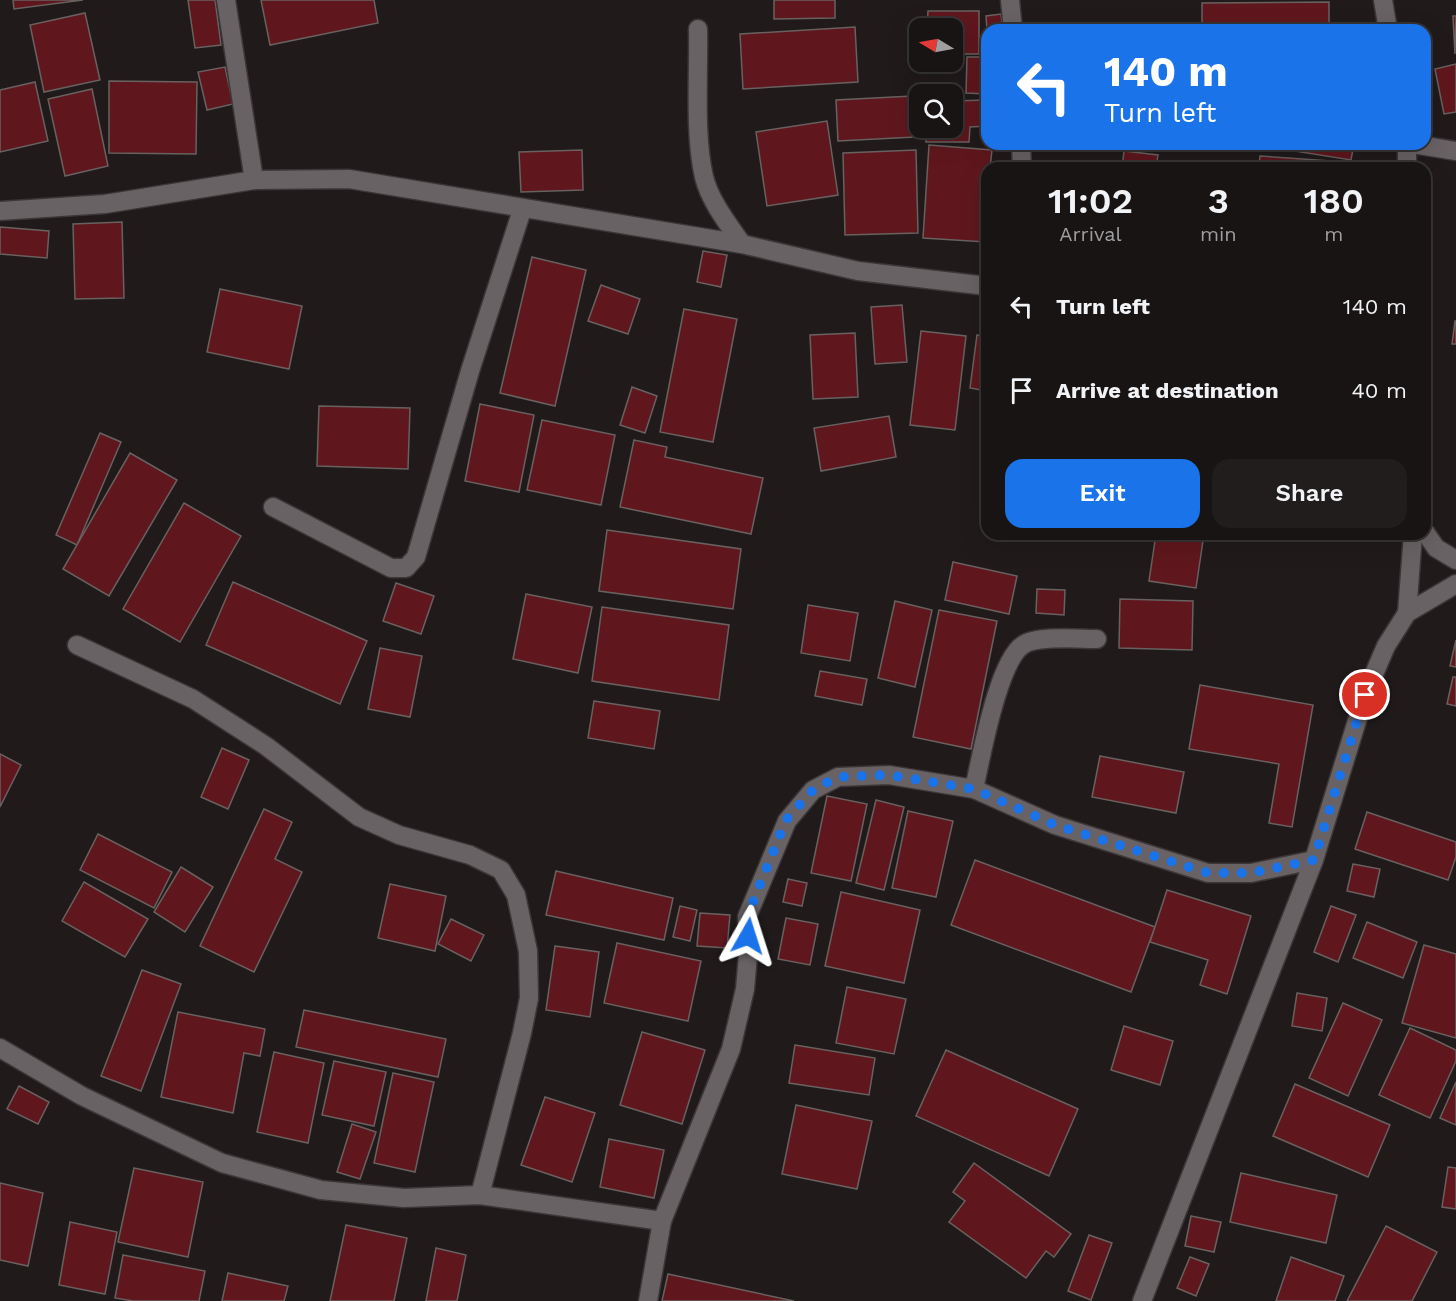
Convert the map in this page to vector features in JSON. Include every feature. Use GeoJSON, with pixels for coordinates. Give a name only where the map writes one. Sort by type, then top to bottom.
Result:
{"type":"FeatureCollection","features":[{"type":"Feature","properties":{"kind":"street"},"geometry":{"type":"LineString","coordinates":[[226,0],[254,180]]}},
{"type":"Feature","properties":{"kind":"street"},"geometry":{"type":"LineString","coordinates":[[1010,0],[1012,24]]}},
{"type":"Feature","properties":{"kind":"street"},"geometry":{"type":"LineString","coordinates":[[1383,0],[1387,24]]}},
{"type":"Feature","properties":{"kind":"street"},"geometry":{"type":"LineString","coordinates":[[698,29],[700,147],[704,178],[722,215],[742,244]]}},
{"type":"Feature","properties":{"kind":"street"},"geometry":{"type":"LineString","coordinates":[[1431,147],[1456,151]]}},
{"type":"Feature","properties":{"kind":"street"},"geometry":{"type":"LineString","coordinates":[[0,211],[105,204],[254,180],[349,179],[522,210],[742,244],[858,271],[981,285]]}},
{"type":"Feature","properties":{"kind":"street"},"geometry":{"type":"LineString","coordinates":[[273,507],[392,568],[406,568],[416,557],[470,370],[522,210]]}},
{"type":"Feature","properties":{"kind":"street"},"geometry":{"type":"LineString","coordinates":[[1407,613],[1413,540]]}},
{"type":"Feature","properties":{"kind":"street"},"geometry":{"type":"LineString","coordinates":[[1430,540],[1436,548],[1456,560]]}},
{"type":"Feature","properties":{"kind":"street"},"geometry":{"type":"LineString","coordinates":[[1143,1301],[1314,860],[1365,695],[1386,646],[1407,613],[1456,584]]}},
{"type":"Feature","properties":{"kind":"street"},"geometry":{"type":"LineString","coordinates":[[974,789],[1002,679],[1015,654],[1024,644],[1035,641],[1097,639]]}},
{"type":"Feature","properties":{"kind":"street"},"geometry":{"type":"LineString","coordinates":[[77,645],[193,699],[266,746],[359,817],[399,835],[470,855],[501,870],[516,895],[526,939],[528,998],[522,1033],[480,1195]]}},
{"type":"Feature","properties":{"kind":"street"},"geometry":{"type":"LineString","coordinates":[[648,1301],[662,1221],[731,1049],[745,989],[748,955],[747,917],[786,820],[813,790],[838,777],[889,775],[974,789],[1055,825],[1208,873],[1251,873],[1314,860]]}},
{"type":"Feature","properties":{"kind":"street"},"geometry":{"type":"LineString","coordinates":[[0,1048],[82,1096],[222,1162],[321,1190],[404,1198],[480,1195],[662,1221]]}},
{"type":"Feature","properties":{"kind":"building"},"geometry":{"type":"Polygon","coordinates":[[[13,0],[83,0],[14,9],[13,0]]]}},
{"type":"Feature","properties":{"kind":"building"},"geometry":{"type":"Polygon","coordinates":[[[188,0],[215,0],[221,45],[195,48],[188,0]]]}},
{"type":"Feature","properties":{"kind":"building"},"geometry":{"type":"Polygon","coordinates":[[[261,0],[374,0],[378,23],[270,45],[261,0]]]}},
{"type":"Feature","properties":{"kind":"building"},"geometry":{"type":"Polygon","coordinates":[[[774,0],[835,0],[835,18],[774,19],[774,0]]]}},
{"type":"Feature","properties":{"kind":"building"},"geometry":{"type":"Polygon","coordinates":[[[1329,2],[1329,24],[1202,24],[1202,3],[1329,2]]]}},
{"type":"Feature","properties":{"kind":"building"},"geometry":{"type":"Polygon","coordinates":[[[928,11],[979,11],[979,54],[963,54],[963,18],[928,18],[928,11]]]}},
{"type":"Feature","properties":{"kind":"building"},"geometry":{"type":"Polygon","coordinates":[[[85,13],[100,80],[44,92],[30,25],[85,13]]]}},
{"type":"Feature","properties":{"kind":"building"},"geometry":{"type":"Polygon","coordinates":[[[1001,14],[1002,24],[987,24],[986,16],[1001,14]]]}},
{"type":"Feature","properties":{"kind":"building"},"geometry":{"type":"Polygon","coordinates":[[[1453,16],[1456,16],[1455,54],[1453,16]]]}},
{"type":"Feature","properties":{"kind":"building"},"geometry":{"type":"Polygon","coordinates":[[[855,27],[858,82],[743,89],[740,34],[855,27]]]}},
{"type":"Feature","properties":{"kind":"building"},"geometry":{"type":"Polygon","coordinates":[[[967,57],[981,57],[981,94],[966,93],[967,57]]]}},
{"type":"Feature","properties":{"kind":"building"},"geometry":{"type":"Polygon","coordinates":[[[1456,64],[1456,112],[1444,114],[1435,69],[1456,64]]]}},
{"type":"Feature","properties":{"kind":"building"},"geometry":{"type":"Polygon","coordinates":[[[225,67],[233,104],[207,110],[198,72],[225,67]]]}},
{"type":"Feature","properties":{"kind":"building"},"geometry":{"type":"Polygon","coordinates":[[[109,81],[197,82],[196,154],[109,153],[109,81]]]}},
{"type":"Feature","properties":{"kind":"building"},"geometry":{"type":"Polygon","coordinates":[[[35,82],[48,141],[0,152],[0,90],[35,82]]]}},
{"type":"Feature","properties":{"kind":"building"},"geometry":{"type":"Polygon","coordinates":[[[92,89],[108,166],[65,176],[48,99],[92,89]]]}},
{"type":"Feature","properties":{"kind":"building"},"geometry":{"type":"Polygon","coordinates":[[[909,96],[909,137],[838,141],[836,100],[909,96]]]}},
{"type":"Feature","properties":{"kind":"building"},"geometry":{"type":"Polygon","coordinates":[[[981,100],[981,126],[970,127],[969,142],[926,142],[926,138],[963,138],[963,101],[981,100]]]}},
{"type":"Feature","properties":{"kind":"building"},"geometry":{"type":"Polygon","coordinates":[[[827,121],[838,195],[767,206],[756,132],[827,121]]]}},
{"type":"Feature","properties":{"kind":"building"},"geometry":{"type":"Polygon","coordinates":[[[929,145],[992,150],[991,162],[981,162],[981,242],[923,238],[929,145]]]}},
{"type":"Feature","properties":{"kind":"building"},"geometry":{"type":"Polygon","coordinates":[[[582,150],[583,190],[521,192],[519,152],[582,150]]]}},
{"type":"Feature","properties":{"kind":"building"},"geometry":{"type":"Polygon","coordinates":[[[916,150],[918,233],[845,235],[843,153],[916,150]]]}},
{"type":"Feature","properties":{"kind":"building"},"geometry":{"type":"Polygon","coordinates":[[[1288,150],[1353,150],[1351,160],[1288,150]]]}},
{"type":"Feature","properties":{"kind":"building"},"geometry":{"type":"Polygon","coordinates":[[[1124,151],[1158,155],[1157,162],[1123,162],[1124,151]]]}},
{"type":"Feature","properties":{"kind":"building"},"geometry":{"type":"Polygon","coordinates":[[[1260,156],[1346,162],[1260,162],[1260,156]]]}},
{"type":"Feature","properties":{"kind":"building"},"geometry":{"type":"Polygon","coordinates":[[[122,222],[124,298],[75,299],[73,224],[122,222]]]}},
{"type":"Feature","properties":{"kind":"building"},"geometry":{"type":"Polygon","coordinates":[[[0,227],[49,231],[47,258],[0,254],[0,227]]]}},
{"type":"Feature","properties":{"kind":"building"},"geometry":{"type":"Polygon","coordinates":[[[703,251],[727,255],[721,287],[697,282],[703,251]]]}},
{"type":"Feature","properties":{"kind":"building"},"geometry":{"type":"Polygon","coordinates":[[[532,257],[586,270],[555,406],[500,393],[532,257]]]}},
{"type":"Feature","properties":{"kind":"building"},"geometry":{"type":"Polygon","coordinates":[[[601,285],[640,299],[628,334],[588,321],[601,285]]]}},
{"type":"Feature","properties":{"kind":"building"},"geometry":{"type":"Polygon","coordinates":[[[220,289],[302,306],[289,369],[207,352],[220,289]]]}},
{"type":"Feature","properties":{"kind":"building"},"geometry":{"type":"Polygon","coordinates":[[[902,305],[907,362],[875,364],[871,307],[902,305]]]}},
{"type":"Feature","properties":{"kind":"building"},"geometry":{"type":"Polygon","coordinates":[[[684,309],[737,319],[713,442],[660,432],[684,309]]]}},
{"type":"Feature","properties":{"kind":"building"},"geometry":{"type":"Polygon","coordinates":[[[1455,321],[1456,344],[1452,344],[1455,321]]]}},
{"type":"Feature","properties":{"kind":"building"},"geometry":{"type":"Polygon","coordinates":[[[921,331],[966,336],[955,430],[910,425],[921,331]]]}},
{"type":"Feature","properties":{"kind":"building"},"geometry":{"type":"Polygon","coordinates":[[[855,333],[858,397],[813,399],[810,335],[855,333]]]}},
{"type":"Feature","properties":{"kind":"building"},"geometry":{"type":"Polygon","coordinates":[[[977,335],[981,336],[981,390],[970,388],[977,335]]]}},
{"type":"Feature","properties":{"kind":"building"},"geometry":{"type":"Polygon","coordinates":[[[632,387],[657,396],[645,433],[620,425],[632,387]]]}},
{"type":"Feature","properties":{"kind":"building"},"geometry":{"type":"Polygon","coordinates":[[[480,404],[534,415],[519,492],[465,481],[480,404]]]}},
{"type":"Feature","properties":{"kind":"building"},"geometry":{"type":"Polygon","coordinates":[[[319,406],[410,408],[408,469],[317,466],[319,406]]]}},
{"type":"Feature","properties":{"kind":"building"},"geometry":{"type":"Polygon","coordinates":[[[889,416],[896,457],[821,471],[814,428],[889,416]]]}},
{"type":"Feature","properties":{"kind":"building"},"geometry":{"type":"Polygon","coordinates":[[[542,420],[615,435],[601,505],[527,490],[542,420]]]}},
{"type":"Feature","properties":{"kind":"building"},"geometry":{"type":"Polygon","coordinates":[[[100,433],[121,442],[77,545],[56,535],[100,433]]]}},
{"type":"Feature","properties":{"kind":"building"},"geometry":{"type":"Polygon","coordinates":[[[634,440],[667,447],[665,457],[763,478],[751,534],[620,507],[634,440]]]}},
{"type":"Feature","properties":{"kind":"building"},"geometry":{"type":"Polygon","coordinates":[[[130,453],[177,480],[109,596],[63,569],[130,453]]]}},
{"type":"Feature","properties":{"kind":"building"},"geometry":{"type":"Polygon","coordinates":[[[184,503],[241,536],[180,642],[123,609],[184,503]]]}},
{"type":"Feature","properties":{"kind":"building"},"geometry":{"type":"Polygon","coordinates":[[[607,530],[741,549],[733,609],[599,591],[607,530]]]}},
{"type":"Feature","properties":{"kind":"building"},"geometry":{"type":"Polygon","coordinates":[[[1155,540],[1203,540],[1196,588],[1149,581],[1155,540]]]}},
{"type":"Feature","properties":{"kind":"building"},"geometry":{"type":"Polygon","coordinates":[[[953,562],[1017,576],[1009,614],[945,600],[953,562]]]}},
{"type":"Feature","properties":{"kind":"building"},"geometry":{"type":"Polygon","coordinates":[[[233,582],[367,641],[340,704],[206,645],[233,582]]]}},
{"type":"Feature","properties":{"kind":"building"},"geometry":{"type":"Polygon","coordinates":[[[396,583],[434,596],[421,634],[383,621],[396,583]]]}},
{"type":"Feature","properties":{"kind":"building"},"geometry":{"type":"Polygon","coordinates":[[[1037,589],[1065,590],[1064,615],[1036,613],[1037,589]]]}},
{"type":"Feature","properties":{"kind":"building"},"geometry":{"type":"Polygon","coordinates":[[[526,594],[592,607],[578,673],[513,659],[526,594]]]}},
{"type":"Feature","properties":{"kind":"building"},"geometry":{"type":"Polygon","coordinates":[[[1120,599],[1193,601],[1192,650],[1119,648],[1120,599]]]}},
{"type":"Feature","properties":{"kind":"building"},"geometry":{"type":"Polygon","coordinates":[[[895,601],[932,610],[915,687],[878,678],[895,601]]]}},
{"type":"Feature","properties":{"kind":"building"},"geometry":{"type":"Polygon","coordinates":[[[808,605],[858,613],[850,661],[801,653],[808,605]]]}},
{"type":"Feature","properties":{"kind":"building"},"geometry":{"type":"Polygon","coordinates":[[[602,607],[729,625],[719,700],[592,681],[602,607]]]}},
{"type":"Feature","properties":{"kind":"building"},"geometry":{"type":"Polygon","coordinates":[[[939,610],[997,621],[971,749],[913,737],[939,610]]]}},
{"type":"Feature","properties":{"kind":"building"},"geometry":{"type":"Polygon","coordinates":[[[1456,640],[1456,667],[1450,666],[1456,640]]]}},
{"type":"Feature","properties":{"kind":"building"},"geometry":{"type":"Polygon","coordinates":[[[380,648],[422,656],[410,717],[368,709],[380,648]]]}},
{"type":"Feature","properties":{"kind":"building"},"geometry":{"type":"Polygon","coordinates":[[[820,671],[867,679],[862,705],[815,696],[820,671]]]}},
{"type":"Feature","properties":{"kind":"building"},"geometry":{"type":"Polygon","coordinates":[[[1453,677],[1456,677],[1456,706],[1447,704],[1453,677]]]}},
{"type":"Feature","properties":{"kind":"building"},"geometry":{"type":"Polygon","coordinates":[[[1200,685],[1313,705],[1292,827],[1269,823],[1279,764],[1189,749],[1200,685]]]}},
{"type":"Feature","properties":{"kind":"building"},"geometry":{"type":"Polygon","coordinates":[[[594,701],[660,711],[654,749],[588,738],[594,701]]]}},
{"type":"Feature","properties":{"kind":"building"},"geometry":{"type":"Polygon","coordinates":[[[222,748],[249,760],[228,809],[201,797],[222,748]]]}},
{"type":"Feature","properties":{"kind":"building"},"geometry":{"type":"Polygon","coordinates":[[[0,754],[21,765],[0,807],[0,754]]]}},
{"type":"Feature","properties":{"kind":"building"},"geometry":{"type":"Polygon","coordinates":[[[1100,756],[1184,772],[1176,813],[1092,797],[1100,756]]]}},
{"type":"Feature","properties":{"kind":"building"},"geometry":{"type":"Polygon","coordinates":[[[827,796],[867,804],[851,881],[811,873],[827,796]]]}},
{"type":"Feature","properties":{"kind":"building"},"geometry":{"type":"Polygon","coordinates":[[[876,800],[904,807],[884,890],[856,883],[876,800]]]}},
{"type":"Feature","properties":{"kind":"building"},"geometry":{"type":"Polygon","coordinates":[[[264,809],[292,822],[275,859],[302,872],[254,972],[200,946],[264,809]]]}},
{"type":"Feature","properties":{"kind":"building"},"geometry":{"type":"Polygon","coordinates":[[[908,811],[953,821],[936,897],[892,888],[908,811]]]}},
{"type":"Feature","properties":{"kind":"building"},"geometry":{"type":"Polygon","coordinates":[[[1367,812],[1456,842],[1456,857],[1448,880],[1355,849],[1367,812]]]}},
{"type":"Feature","properties":{"kind":"building"},"geometry":{"type":"Polygon","coordinates":[[[98,834],[172,872],[154,908],[80,870],[98,834]]]}},
{"type":"Feature","properties":{"kind":"building"},"geometry":{"type":"Polygon","coordinates":[[[975,860],[1155,927],[1131,992],[951,925],[975,860]]]}},
{"type":"Feature","properties":{"kind":"building"},"geometry":{"type":"Polygon","coordinates":[[[1353,864],[1380,869],[1374,897],[1347,891],[1353,864]]]}},
{"type":"Feature","properties":{"kind":"building"},"geometry":{"type":"Polygon","coordinates":[[[181,867],[213,887],[185,932],[154,912],[181,867]]]}},
{"type":"Feature","properties":{"kind":"building"},"geometry":{"type":"Polygon","coordinates":[[[556,871],[673,898],[664,940],[546,915],[556,871]]]}},
{"type":"Feature","properties":{"kind":"building"},"geometry":{"type":"Polygon","coordinates":[[[788,879],[807,883],[802,906],[783,902],[788,879]]]}},
{"type":"Feature","properties":{"kind":"building"},"geometry":{"type":"Polygon","coordinates":[[[84,882],[148,919],[125,957],[62,921],[84,882]]]}},
{"type":"Feature","properties":{"kind":"building"},"geometry":{"type":"Polygon","coordinates":[[[390,884],[446,896],[435,951],[378,938],[390,884]]]}},
{"type":"Feature","properties":{"kind":"building"},"geometry":{"type":"Polygon","coordinates":[[[1167,890],[1251,916],[1227,994],[1200,985],[1208,960],[1150,942],[1167,890]]]}},
{"type":"Feature","properties":{"kind":"building"},"geometry":{"type":"Polygon","coordinates":[[[841,892],[920,910],[904,983],[825,966],[841,892]]]}},
{"type":"Feature","properties":{"kind":"building"},"geometry":{"type":"Polygon","coordinates":[[[680,906],[697,910],[690,941],[673,937],[680,906]]]}},
{"type":"Feature","properties":{"kind":"building"},"geometry":{"type":"Polygon","coordinates":[[[1331,906],[1356,915],[1338,962],[1314,952],[1331,906]]]}},
{"type":"Feature","properties":{"kind":"building"},"geometry":{"type":"Polygon","coordinates":[[[700,913],[730,915],[727,948],[697,946],[700,913]]]}},
{"type":"Feature","properties":{"kind":"building"},"geometry":{"type":"Polygon","coordinates":[[[786,918],[818,924],[810,965],[778,959],[786,918]]]}},
{"type":"Feature","properties":{"kind":"building"},"geometry":{"type":"Polygon","coordinates":[[[451,919],[484,935],[471,961],[438,944],[451,919]]]}},
{"type":"Feature","properties":{"kind":"building"},"geometry":{"type":"Polygon","coordinates":[[[1367,922],[1417,942],[1403,978],[1353,958],[1367,922]]]}},
{"type":"Feature","properties":{"kind":"building"},"geometry":{"type":"Polygon","coordinates":[[[617,943],[701,961],[688,1021],[604,1003],[617,943]]]}},
{"type":"Feature","properties":{"kind":"building"},"geometry":{"type":"Polygon","coordinates":[[[1424,945],[1456,954],[1456,1038],[1402,1023],[1424,945]]]}},
{"type":"Feature","properties":{"kind":"building"},"geometry":{"type":"Polygon","coordinates":[[[555,946],[599,952],[590,1017],[546,1010],[555,946]]]}},
{"type":"Feature","properties":{"kind":"building"},"geometry":{"type":"Polygon","coordinates":[[[142,970],[181,984],[141,1091],[101,1076],[142,970]]]}},
{"type":"Feature","properties":{"kind":"building"},"geometry":{"type":"Polygon","coordinates":[[[847,987],[906,999],[894,1054],[836,1043],[847,987]]]}},
{"type":"Feature","properties":{"kind":"building"},"geometry":{"type":"Polygon","coordinates":[[[1297,993],[1327,998],[1322,1031],[1292,1026],[1297,993]]]}},
{"type":"Feature","properties":{"kind":"building"},"geometry":{"type":"Polygon","coordinates":[[[1343,1003],[1382,1020],[1348,1096],[1309,1078],[1343,1003]]]}},
{"type":"Feature","properties":{"kind":"building"},"geometry":{"type":"Polygon","coordinates":[[[304,1010],[446,1039],[438,1077],[296,1047],[304,1010]]]}},
{"type":"Feature","properties":{"kind":"building"},"geometry":{"type":"Polygon","coordinates":[[[178,1012],[265,1029],[260,1056],[244,1053],[233,1113],[161,1097],[178,1012]]]}},
{"type":"Feature","properties":{"kind":"building"},"geometry":{"type":"Polygon","coordinates":[[[1124,1026],[1173,1041],[1160,1085],[1111,1070],[1124,1026]]]}},
{"type":"Feature","properties":{"kind":"building"},"geometry":{"type":"Polygon","coordinates":[[[1410,1028],[1456,1050],[1456,1061],[1430,1118],[1379,1095],[1410,1028]]]}},
{"type":"Feature","properties":{"kind":"building"},"geometry":{"type":"Polygon","coordinates":[[[642,1032],[705,1050],[682,1124],[620,1105],[642,1032]]]}},
{"type":"Feature","properties":{"kind":"building"},"geometry":{"type":"Polygon","coordinates":[[[795,1045],[875,1058],[869,1095],[789,1083],[795,1045]]]}},
{"type":"Feature","properties":{"kind":"building"},"geometry":{"type":"Polygon","coordinates":[[[946,1050],[1078,1109],[1049,1176],[916,1116],[946,1050]]]}},
{"type":"Feature","properties":{"kind":"building"},"geometry":{"type":"Polygon","coordinates":[[[274,1052],[324,1063],[308,1143],[257,1132],[274,1052]]]}},
{"type":"Feature","properties":{"kind":"building"},"geometry":{"type":"Polygon","coordinates":[[[334,1061],[386,1072],[374,1126],[322,1115],[334,1061]]]}},
{"type":"Feature","properties":{"kind":"building"},"geometry":{"type":"Polygon","coordinates":[[[393,1073],[434,1082],[415,1172],[374,1163],[393,1073]]]}},
{"type":"Feature","properties":{"kind":"building"},"geometry":{"type":"Polygon","coordinates":[[[1456,1082],[1456,1125],[1440,1118],[1456,1082]]]}},
{"type":"Feature","properties":{"kind":"building"},"geometry":{"type":"Polygon","coordinates":[[[1295,1084],[1390,1125],[1368,1177],[1273,1136],[1295,1084]]]}},
{"type":"Feature","properties":{"kind":"building"},"geometry":{"type":"Polygon","coordinates":[[[19,1086],[49,1102],[38,1124],[7,1109],[19,1086]]]}},
{"type":"Feature","properties":{"kind":"building"},"geometry":{"type":"Polygon","coordinates":[[[545,1097],[595,1113],[572,1182],[521,1165],[545,1097]]]}},
{"type":"Feature","properties":{"kind":"building"},"geometry":{"type":"Polygon","coordinates":[[[796,1105],[872,1121],[857,1189],[782,1174],[796,1105]]]}},
{"type":"Feature","properties":{"kind":"building"},"geometry":{"type":"Polygon","coordinates":[[[352,1124],[376,1132],[360,1179],[337,1172],[352,1124]]]}},
{"type":"Feature","properties":{"kind":"building"},"geometry":{"type":"Polygon","coordinates":[[[609,1139],[664,1150],[654,1198],[600,1187],[609,1139]]]}},
{"type":"Feature","properties":{"kind":"building"},"geometry":{"type":"Polygon","coordinates":[[[974,1163],[1071,1234],[1054,1257],[1046,1251],[1026,1278],[949,1222],[965,1201],[953,1192],[974,1163]]]}},
{"type":"Feature","properties":{"kind":"building"},"geometry":{"type":"Polygon","coordinates":[[[1448,1167],[1456,1168],[1456,1209],[1442,1207],[1448,1167]]]}},
{"type":"Feature","properties":{"kind":"building"},"geometry":{"type":"Polygon","coordinates":[[[134,1168],[203,1182],[188,1257],[118,1242],[134,1168]]]}},
{"type":"Feature","properties":{"kind":"building"},"geometry":{"type":"Polygon","coordinates":[[[1241,1173],[1337,1195],[1326,1243],[1230,1222],[1241,1173]]]}},
{"type":"Feature","properties":{"kind":"building"},"geometry":{"type":"Polygon","coordinates":[[[0,1183],[43,1193],[28,1266],[0,1260],[0,1183]]]}},
{"type":"Feature","properties":{"kind":"building"},"geometry":{"type":"Polygon","coordinates":[[[1191,1216],[1221,1222],[1214,1252],[1185,1246],[1191,1216]]]}},
{"type":"Feature","properties":{"kind":"building"},"geometry":{"type":"Polygon","coordinates":[[[70,1222],[117,1232],[105,1294],[59,1285],[70,1222]]]}},
{"type":"Feature","properties":{"kind":"building"},"geometry":{"type":"Polygon","coordinates":[[[346,1225],[407,1238],[394,1301],[330,1301],[346,1225]]]}},
{"type":"Feature","properties":{"kind":"building"},"geometry":{"type":"Polygon","coordinates":[[[1386,1226],[1437,1252],[1412,1301],[1347,1301],[1386,1226]]]}},
{"type":"Feature","properties":{"kind":"building"},"geometry":{"type":"Polygon","coordinates":[[[1089,1235],[1112,1243],[1091,1300],[1068,1291],[1089,1235]]]}},
{"type":"Feature","properties":{"kind":"building"},"geometry":{"type":"Polygon","coordinates":[[[436,1248],[466,1255],[457,1301],[426,1301],[436,1248]]]}},
{"type":"Feature","properties":{"kind":"building"},"geometry":{"type":"Polygon","coordinates":[[[123,1255],[205,1271],[199,1301],[133,1301],[115,1298],[123,1255]]]}},
{"type":"Feature","properties":{"kind":"building"},"geometry":{"type":"Polygon","coordinates":[[[1190,1257],[1209,1264],[1196,1296],[1177,1288],[1190,1257]]]}},
{"type":"Feature","properties":{"kind":"building"},"geometry":{"type":"Polygon","coordinates":[[[1291,1257],[1344,1276],[1335,1301],[1276,1301],[1291,1257]]]}},
{"type":"Feature","properties":{"kind":"building"},"geometry":{"type":"Polygon","coordinates":[[[228,1273],[288,1286],[284,1301],[222,1301],[228,1273]]]}},
{"type":"Feature","properties":{"kind":"building"},"geometry":{"type":"Polygon","coordinates":[[[668,1274],[794,1301],[662,1301],[668,1274]]]}},
{"type":"Feature","properties":{"kind":"route"},"geometry":{"type":"LineString","coordinates":[[748,936],[747,917],[786,820],[813,790],[838,777],[889,775],[974,789],[1055,825],[1145,851],[1208,873],[1251,873],[1314,860],[1365,695]]}}]}
